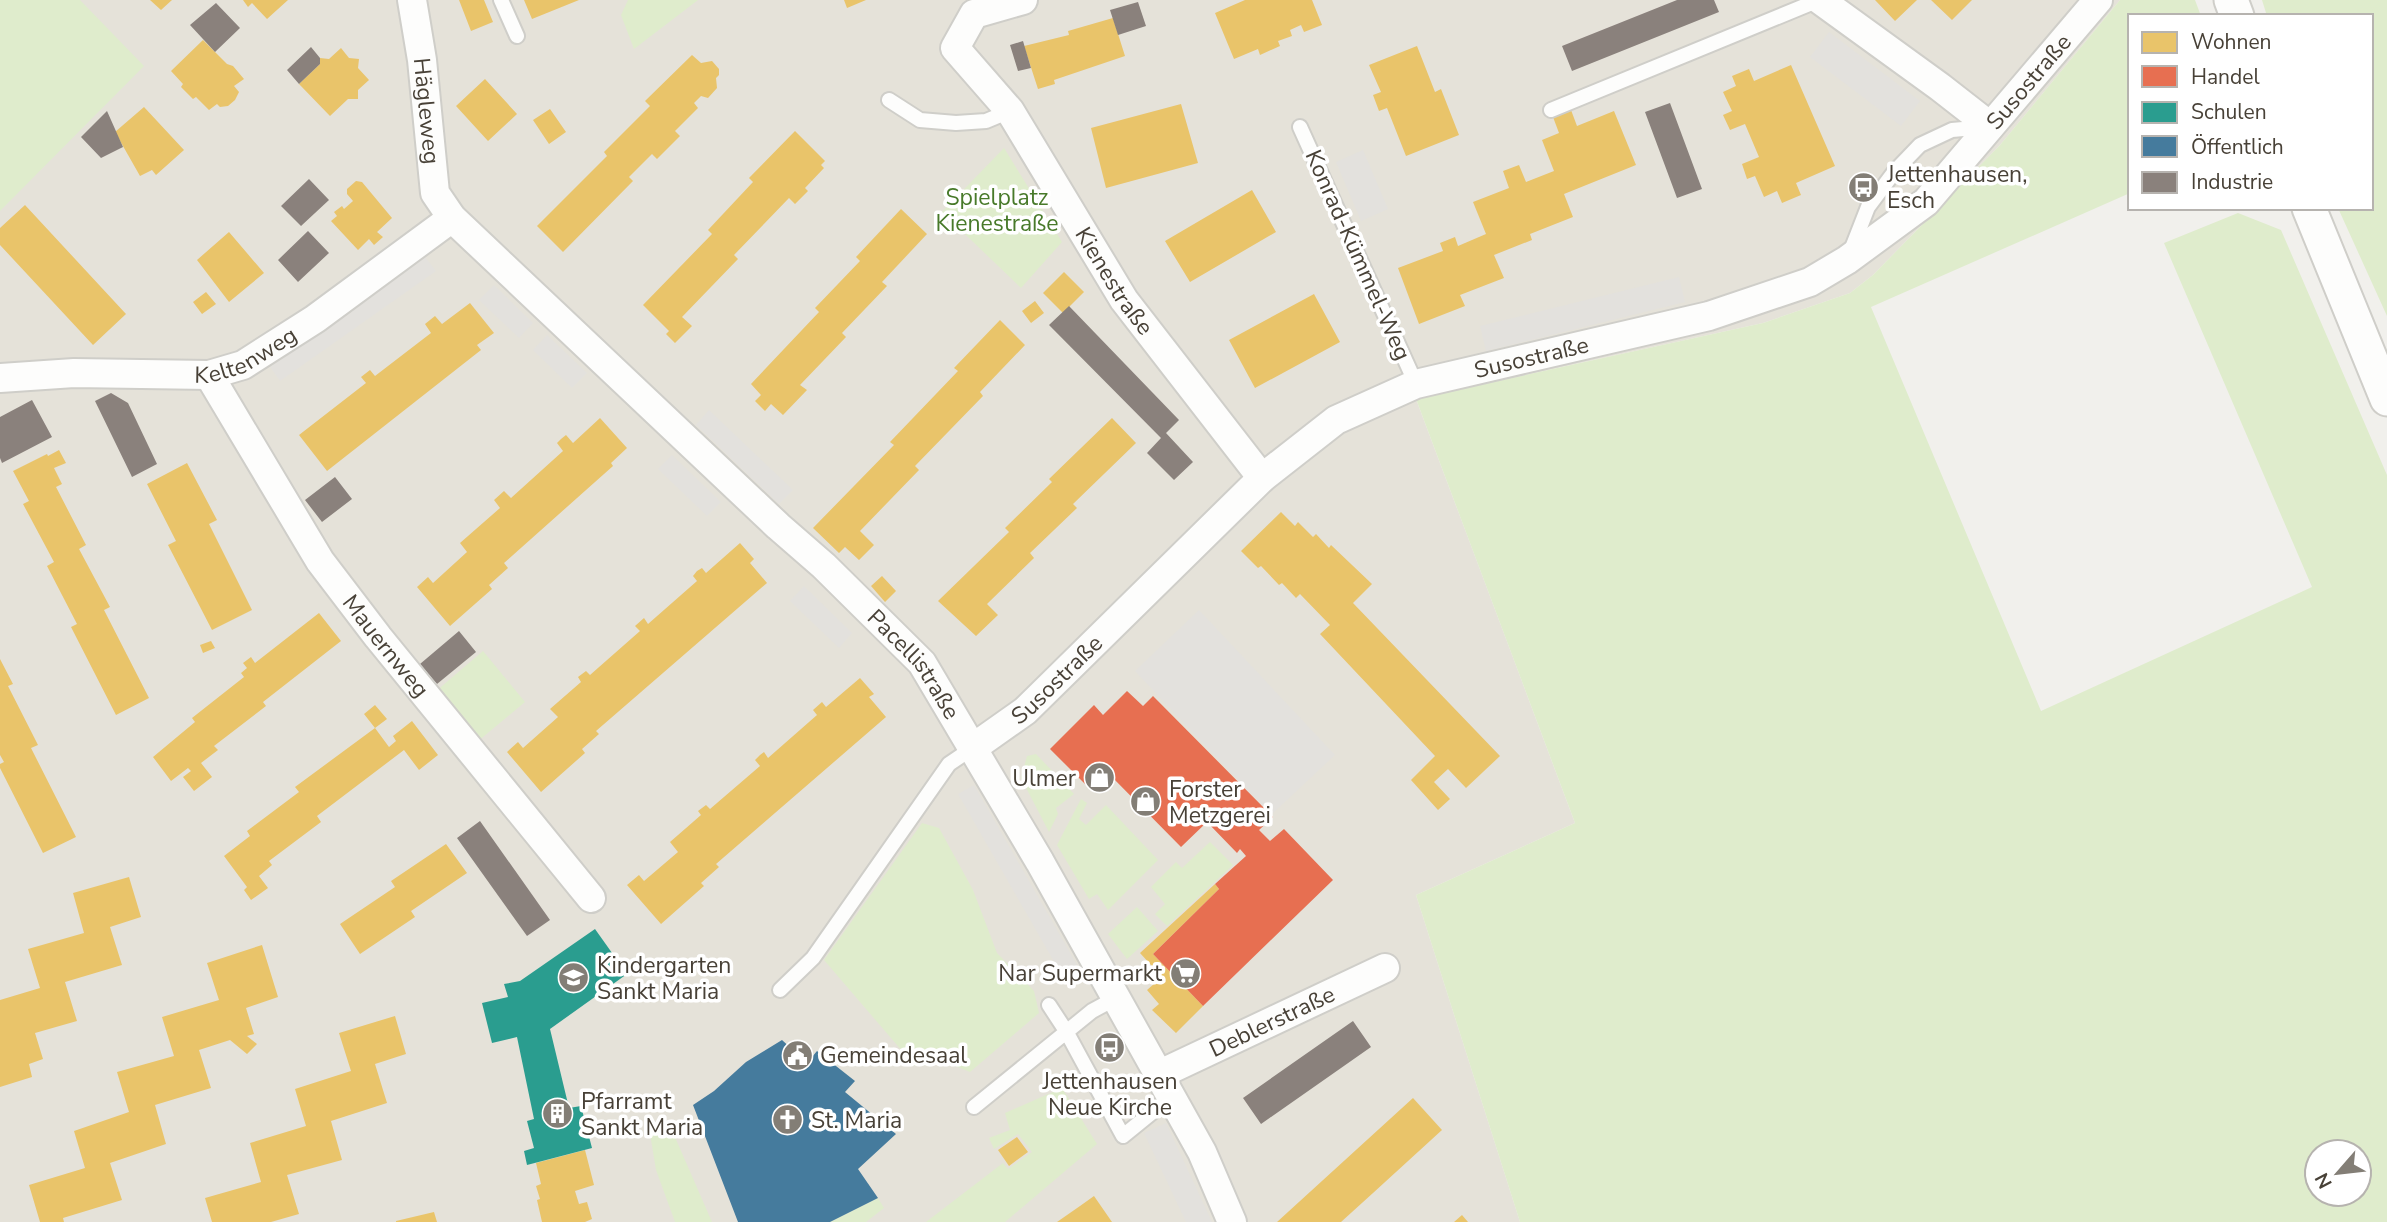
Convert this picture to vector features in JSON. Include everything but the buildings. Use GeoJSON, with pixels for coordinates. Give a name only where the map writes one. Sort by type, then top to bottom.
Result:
{"type":"FeatureCollection","features":[{"type":"Feature","properties":{"kind":"street","name":"Hägleweg"},"geometry":{"type":"LineString","coordinates":[[412,0],[422,61],[435,193],[452,218]]}},
{"type":"Feature","properties":{"kind":"street","name":"Kienestraße"},"geometry":{"type":"LineString","coordinates":[[1023,0],[974,14],[955,48],[1010,111],[1124,300],[1262,478]]}},
{"type":"Feature","properties":{"kind":"street"},"geometry":{"type":"LineString","coordinates":[[1819,0],[1990,126]]}},
{"type":"Feature","properties":{"kind":"street","name":"Susostraße"},"geometry":{"type":"LineString","coordinates":[[974,747],[1025,711],[1262,478],[1336,420],[1416,384],[1709,316],[1810,282],[1847,260],[1926,202],[2098,0]]}},
{"type":"Feature","properties":{"kind":"street"},"geometry":{"type":"LineString","coordinates":[[2310,210],[2381,365],[2387,399]]}},
{"type":"Feature","properties":{"kind":"street","name":"Keltenweg"},"geometry":{"type":"LineString","coordinates":[[1,371],[209,375],[243,365],[315,319],[452,218]]}},
{"type":"Feature","properties":{"kind":"street","name":"Pacellistraße"},"geometry":{"type":"LineString","coordinates":[[452,218],[778,526],[824,566],[922,663],[974,747],[1202,1152],[1232,1222]]}},
{"type":"Feature","properties":{"kind":"street","name":"Mauernweg"},"geometry":{"type":"LineString","coordinates":[[209,375],[327,569],[378,637],[591,898]]}},
{"type":"Feature","properties":{"kind":"street","name":"Deblerstraße"},"geometry":{"type":"LineString","coordinates":[[1164,1086],[1385,968]]}},
{"type":"Feature","properties":{"kind":"lane"},"geometry":{"type":"LineString","coordinates":[[502,0],[517,36]]}},
{"type":"Feature","properties":{"kind":"lane"},"geometry":{"type":"LineString","coordinates":[[1551,110],[1819,0]]}},
{"type":"Feature","properties":{"kind":"lane"},"geometry":{"type":"LineString","coordinates":[[889,100],[920,120],[986,121],[1010,111]]}},
{"type":"Feature","properties":{"kind":"lane"},"geometry":{"type":"LineString","coordinates":[[1847,260],[1868,207],[1895,171],[1920,145],[1952,130],[1990,126]]}},
{"type":"Feature","properties":{"kind":"lane","name":"Konrad-Kümmel-Weg"},"geometry":{"type":"LineString","coordinates":[[1300,127],[1416,384]]}},
{"type":"Feature","properties":{"kind":"lane"},"geometry":{"type":"LineString","coordinates":[[780,990],[813,958],[949,764],[974,747]]}},
{"type":"Feature","properties":{"kind":"lane"},"geometry":{"type":"LineString","coordinates":[[974,1107],[1092,1011],[1116,998]]}},
{"type":"Feature","properties":{"kind":"lane"},"geometry":{"type":"LineString","coordinates":[[1049,1004],[1123,1136],[1164,1086]]}},
{"type":"Feature","properties":{"kind":"shaded area"},"geometry":{"type":"Polygon","coordinates":[[[0,0],[2120,0],[2000,145],[1873,275],[1850,293],[1763,323],[1416,399],[1575,823],[1416,895],[1520,1222],[0,1222],[0,0]]]}},
{"type":"Feature","properties":{"kind":"shaded area"},"geometry":{"type":"Polygon","coordinates":[[[1829,32],[1920,101],[1901,126],[1810,57],[1829,32]]]}},
{"type":"Feature","properties":{"kind":"shaded area"},"geometry":{"type":"Polygon","coordinates":[[[1363,150],[1388,209],[1361,221],[1336,162],[1363,150]]]}},
{"type":"Feature","properties":{"kind":"shaded area"},"geometry":{"type":"Polygon","coordinates":[[[425,257],[436,271],[280,381],[270,367],[425,257]]]}},
{"type":"Feature","properties":{"kind":"shaded area"},"geometry":{"type":"Polygon","coordinates":[[[1679,277],[1685,302],[1486,351],[1480,326],[1679,277]]]}},
{"type":"Feature","properties":{"kind":"shaded area"},"geometry":{"type":"Polygon","coordinates":[[[494,285],[533,323],[519,338],[479,300],[494,285]]]}},
{"type":"Feature","properties":{"kind":"shaded area"},"geometry":{"type":"Polygon","coordinates":[[[547,335],[587,373],[572,388],[533,350],[547,335]]]}},
{"type":"Feature","properties":{"kind":"shaded area"},"geometry":{"type":"Polygon","coordinates":[[[709,410],[793,490],[779,504],[696,425],[709,410]]]}},
{"type":"Feature","properties":{"kind":"shaded area"},"geometry":{"type":"Polygon","coordinates":[[[672,455],[721,502],[707,516],[658,469],[672,455]]]}},
{"type":"Feature","properties":{"kind":"shaded area"},"geometry":{"type":"Polygon","coordinates":[[[804,586],[852,633],[839,648],[790,601],[804,586]]]}},
{"type":"Feature","properties":{"kind":"shaded area"},"geometry":{"type":"Polygon","coordinates":[[[1199,610],[1335,755],[1271,815],[1135,671],[1199,610]]]}},
{"type":"Feature","properties":{"kind":"shaded area"},"geometry":{"type":"Polygon","coordinates":[[[974,785],[1080,970],[1064,979],[958,794],[974,785]]]}},
{"type":"Feature","properties":{"kind":"shaded area"},"geometry":{"type":"Polygon","coordinates":[[[1166,1123],[1212,1222],[1186,1222],[1144,1133],[1166,1123]]]}},
{"type":"Feature","properties":{"kind":"green space"},"geometry":{"type":"Polygon","coordinates":[[[0,0],[80,0],[144,66],[0,211],[0,0]]]}},
{"type":"Feature","properties":{"kind":"green space"},"geometry":{"type":"Polygon","coordinates":[[[628,0],[698,0],[634,49],[621,15],[628,0]]]}},
{"type":"Feature","properties":{"kind":"green space"},"geometry":{"type":"Polygon","coordinates":[[[2120,0],[2195,0],[2200,14],[2128,14],[2128,194],[1871,307],[2041,711],[2312,587],[2164,243],[2238,213],[2281,230],[2387,475],[2387,1222],[1520,1222],[1416,895],[1575,823],[1416,399],[1763,323],[1850,293],[1873,275],[2000,145],[2120,0]]]}},
{"type":"Feature","properties":{"kind":"green space"},"geometry":{"type":"Polygon","coordinates":[[[2262,0],[2387,0],[2387,316],[2339,210],[2373,210],[2373,14],[2266,14],[2262,0]]]}},
{"type":"Feature","properties":{"kind":"green space","name":"Spielplatz Kienestraße"},"geometry":{"type":"Polygon","coordinates":[[[1004,148],[1062,242],[1021,288],[942,212],[1004,148]]]}},
{"type":"Feature","properties":{"kind":"green space"},"geometry":{"type":"Polygon","coordinates":[[[483,651],[525,702],[477,742],[435,692],[483,651]]]}},
{"type":"Feature","properties":{"kind":"green space"},"geometry":{"type":"Polygon","coordinates":[[[1036,754],[1074,794],[1056,808],[1058,814],[1049,832],[1021,778],[1027,756],[1036,754]]]}},
{"type":"Feature","properties":{"kind":"green space"},"geometry":{"type":"Polygon","coordinates":[[[1081,799],[1087,803],[1079,819],[1086,825],[1106,805],[1158,860],[1108,910],[1097,894],[1089,899],[1057,845],[1081,799]]]}},
{"type":"Feature","properties":{"kind":"green space"},"geometry":{"type":"Polygon","coordinates":[[[922,823],[939,828],[973,890],[997,953],[1034,991],[1039,1013],[970,1072],[948,1063],[915,1066],[824,960],[922,823]]]}},
{"type":"Feature","properties":{"kind":"green space"},"geometry":{"type":"Polygon","coordinates":[[[1210,842],[1233,865],[1167,926],[1155,914],[1165,904],[1151,887],[1176,862],[1182,868],[1210,842]]]}},
{"type":"Feature","properties":{"kind":"green space"},"geometry":{"type":"Polygon","coordinates":[[[1137,907],[1158,931],[1127,959],[1108,934],[1137,907]]]}},
{"type":"Feature","properties":{"kind":"green space"},"geometry":{"type":"Polygon","coordinates":[[[1062,1088],[1097,1144],[1005,1222],[926,1222],[1003,1163],[1008,1169],[1032,1152],[1018,1134],[994,1149],[989,1138],[1010,1130],[1005,1113],[1062,1088]]]}},
{"type":"Feature","properties":{"kind":"green space"},"geometry":{"type":"Polygon","coordinates":[[[671,1128],[712,1222],[675,1222],[656,1170],[650,1134],[671,1128]]]}},
{"type":"Feature","properties":{"kind":"green space"},"geometry":{"type":"Polygon","coordinates":[[[878,1198],[884,1208],[866,1222],[830,1222],[878,1198]]]}},
{"type":"Feature","properties":{"kind":"place","name":"Jettenhausen, Esch"},"geometry":{"type":"Point","coordinates":[1864,187]}},
{"type":"Feature","properties":{"kind":"place","name":"Ulmer"},"geometry":{"type":"Point","coordinates":[1099,778]}},
{"type":"Feature","properties":{"kind":"place","name":"Forster Metzgerei"},"geometry":{"type":"Point","coordinates":[1146,802]}},
{"type":"Feature","properties":{"kind":"place","name":"Nar Supermarkt"},"geometry":{"type":"Point","coordinates":[1185,973]}},
{"type":"Feature","properties":{"kind":"place","name":"Kindergarten Sankt Maria"},"geometry":{"type":"Point","coordinates":[574,978]}},
{"type":"Feature","properties":{"kind":"place","name":"Jettenhausen Neue Kirche"},"geometry":{"type":"Point","coordinates":[1110,1047]}},
{"type":"Feature","properties":{"kind":"place","name":"Gemeindesaal"},"geometry":{"type":"Point","coordinates":[797,1055]}},
{"type":"Feature","properties":{"kind":"place","name":"Pfarramt Sankt Maria"},"geometry":{"type":"Point","coordinates":[558,1114]}},
{"type":"Feature","properties":{"kind":"place","name":"St. Maria"},"geometry":{"type":"Point","coordinates":[788,1120]}}]}
